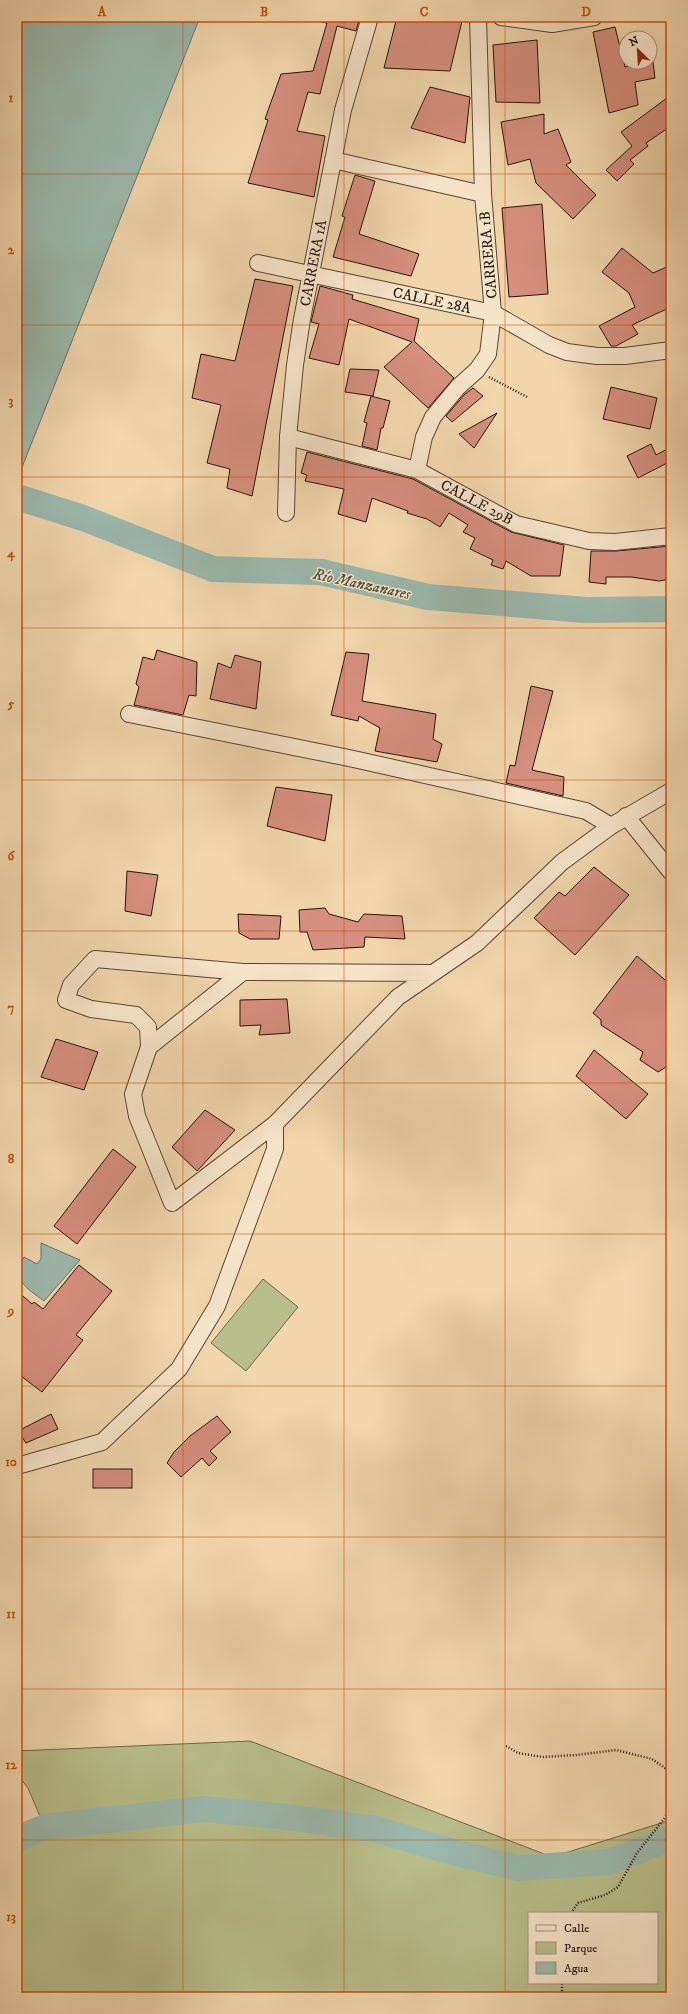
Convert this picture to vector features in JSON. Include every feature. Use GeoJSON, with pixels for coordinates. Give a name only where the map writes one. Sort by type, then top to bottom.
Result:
{"type":"FeatureCollection","features":[{"type":"Feature","properties":{"kind":"street","name":"CARRERA 1A"},"geometry":{"type":"LineString","coordinates":[[286,513],[288,436],[295,365],[343,110],[370,17]]}},
{"type":"Feature","properties":{"kind":"street","name":"CARRERA 1B"},"geometry":{"type":"LineString","coordinates":[[417,470],[424,437],[434,418],[458,387],[477,370],[488,354],[493,313],[483,194],[478,17]]}},
{"type":"Feature","properties":{"kind":"street"},"geometry":{"type":"LineString","coordinates":[[501,17],[552,21],[594,17]]}},
{"type":"Feature","properties":{"kind":"street"},"geometry":{"type":"LineString","coordinates":[[333,160],[483,194]]}},
{"type":"Feature","properties":{"kind":"street","name":"CALLE 28A"},"geometry":{"type":"LineString","coordinates":[[258,263],[493,313],[549,345],[567,352],[597,356],[625,356],[671,350]]}},
{"type":"Feature","properties":{"kind":"street","name":"CALLE 29B"},"geometry":{"type":"LineString","coordinates":[[288,436],[417,470],[516,524],[589,541],[615,542],[671,536]]}},
{"type":"Feature","properties":{"kind":"street"},"geometry":{"type":"LineString","coordinates":[[129,714],[349,758],[586,812],[610,826]]}},
{"type":"Feature","properties":{"kind":"street"},"geometry":{"type":"LineString","coordinates":[[434,973],[243,972],[95,959],[71,985],[66,1000],[91,1009],[136,1014],[148,1027],[150,1047],[133,1094],[137,1116],[172,1203],[274,1124],[398,997],[434,973],[477,943],[562,862],[610,826],[671,791]]}},
{"type":"Feature","properties":{"kind":"street"},"geometry":{"type":"LineString","coordinates":[[626,816],[671,872]]}},
{"type":"Feature","properties":{"kind":"street"},"geometry":{"type":"LineString","coordinates":[[150,1047],[243,972]]}},
{"type":"Feature","properties":{"kind":"street"},"geometry":{"type":"LineString","coordinates":[[17,1466],[102,1442],[179,1369],[217,1306],[275,1149],[274,1124]]}},
{"type":"Feature","properties":{"kind":"path"},"geometry":{"type":"LineString","coordinates":[[477,370],[527,397]]}},
{"type":"Feature","properties":{"kind":"path"},"geometry":{"type":"LineString","coordinates":[[506,1746],[518,1753],[542,1756],[576,1755],[616,1750],[652,1759],[671,1772]]}},
{"type":"Feature","properties":{"kind":"path"},"geometry":{"type":"LineString","coordinates":[[572,1912],[578,1903],[605,1895],[618,1887],[637,1853],[671,1810]]}},
{"type":"Feature","properties":{"kind":"path"},"geometry":{"type":"LineString","coordinates":[[562,1984],[562,1997]]}},
{"type":"Feature","properties":{"kind":"green space"},"geometry":{"type":"Polygon","coordinates":[[[263,1279],[298,1307],[246,1371],[211,1343],[263,1279]]]}},
{"type":"Feature","properties":{"kind":"green space"},"geometry":{"type":"Polygon","coordinates":[[[250,1741],[552,1857],[671,1820],[671,1997],[17,1997],[17,1830],[42,1821],[28,1788],[17,1774],[17,1751],[250,1741]]]}},
{"type":"Feature","properties":{"kind":"water"},"geometry":{"type":"Polygon","coordinates":[[[17,17],[200,17],[17,480],[17,17]]]}},
{"type":"Feature","properties":{"kind":"water"},"geometry":{"type":"Polygon","coordinates":[[[41,1243],[80,1260],[44,1301],[27,1288],[20,1278],[19,1272],[20,1265],[24,1257],[37,1264],[41,1259],[41,1243]]]}},
{"type":"Feature","properties":{"kind":"building"},"geometry":{"type":"Polygon","coordinates":[[[318,17],[360,17],[356,31],[337,26],[320,94],[308,92],[297,131],[325,136],[314,197],[248,183],[268,120],[265,119],[281,74],[313,71],[327,23],[317,21],[318,17]]]}},
{"type":"Feature","properties":{"kind":"building"},"geometry":{"type":"Polygon","coordinates":[[[397,17],[463,17],[450,71],[384,68],[397,17]]]}},
{"type":"Feature","properties":{"kind":"building"},"geometry":{"type":"Polygon","coordinates":[[[615,27],[618,39],[618,70],[654,70],[655,78],[635,82],[638,105],[609,113],[593,32],[615,27]]]}},
{"type":"Feature","properties":{"kind":"building"},"geometry":{"type":"Polygon","coordinates":[[[537,40],[540,103],[496,102],[493,45],[537,40]]]}},
{"type":"Feature","properties":{"kind":"building"},"geometry":{"type":"Polygon","coordinates":[[[430,87],[470,97],[465,143],[411,128],[430,87]]]}},
{"type":"Feature","properties":{"kind":"building"},"geometry":{"type":"Polygon","coordinates":[[[671,95],[671,126],[646,143],[648,146],[630,160],[634,164],[617,181],[606,170],[632,146],[621,132],[671,95]]]}},
{"type":"Feature","properties":{"kind":"building"},"geometry":{"type":"Polygon","coordinates":[[[544,114],[544,134],[558,129],[571,162],[566,165],[596,195],[573,219],[536,183],[530,159],[508,165],[501,122],[544,114]]]}},
{"type":"Feature","properties":{"kind":"building"},"geometry":{"type":"Polygon","coordinates":[[[355,175],[375,181],[359,234],[419,254],[411,276],[333,257],[345,217],[342,216],[355,175]]]}},
{"type":"Feature","properties":{"kind":"building"},"geometry":{"type":"Polygon","coordinates":[[[542,204],[548,294],[509,297],[502,208],[542,204]]]}},
{"type":"Feature","properties":{"kind":"building"},"geometry":{"type":"Polygon","coordinates":[[[622,248],[653,273],[671,265],[671,307],[632,325],[638,334],[616,346],[611,346],[599,326],[635,307],[629,293],[602,272],[622,248]]]}},
{"type":"Feature","properties":{"kind":"building"},"geometry":{"type":"Polygon","coordinates":[[[255,279],[293,286],[252,496],[227,488],[230,469],[207,463],[221,405],[192,398],[201,354],[235,361],[255,279]]]}},
{"type":"Feature","properties":{"kind":"building"},"geometry":{"type":"Polygon","coordinates":[[[320,286],[353,295],[352,299],[419,319],[414,341],[454,378],[428,408],[384,367],[412,342],[349,319],[339,365],[309,358],[319,324],[311,322],[320,286]]]}},
{"type":"Feature","properties":{"kind":"building"},"geometry":{"type":"Polygon","coordinates":[[[350,369],[379,370],[373,396],[345,392],[350,369]]]}},
{"type":"Feature","properties":{"kind":"building"},"geometry":{"type":"Polygon","coordinates":[[[611,387],[657,398],[650,429],[603,419],[611,387]]]}},
{"type":"Feature","properties":{"kind":"building"},"geometry":{"type":"Polygon","coordinates":[[[473,388],[483,396],[452,422],[446,416],[465,394],[473,388]]]}},
{"type":"Feature","properties":{"kind":"building"},"geometry":{"type":"Polygon","coordinates":[[[371,396],[390,401],[383,428],[381,428],[377,450],[362,446],[367,423],[364,422],[371,396]]]}},
{"type":"Feature","properties":{"kind":"building"},"geometry":{"type":"Polygon","coordinates":[[[497,413],[474,448],[459,434],[497,413]]]}},
{"type":"Feature","properties":{"kind":"building"},"geometry":{"type":"Polygon","coordinates":[[[651,444],[656,455],[671,447],[671,461],[638,478],[627,456],[651,444]]]}},
{"type":"Feature","properties":{"kind":"building"},"geometry":{"type":"Polygon","coordinates":[[[307,452],[413,479],[511,532],[564,545],[560,576],[531,576],[506,561],[503,569],[491,565],[493,560],[470,549],[475,538],[463,532],[468,525],[449,513],[440,527],[427,519],[407,513],[408,511],[372,498],[366,522],[338,514],[344,489],[305,481],[307,475],[301,473],[307,452]]]}},
{"type":"Feature","properties":{"kind":"building"},"geometry":{"type":"Polygon","coordinates":[[[671,546],[671,579],[659,581],[631,577],[606,577],[606,584],[589,582],[591,551],[616,551],[671,546]]]}},
{"type":"Feature","properties":{"kind":"building"},"geometry":{"type":"Polygon","coordinates":[[[157,650],[197,662],[196,696],[189,695],[183,715],[134,705],[139,687],[136,684],[143,657],[154,660],[157,650]]]}},
{"type":"Feature","properties":{"kind":"building"},"geometry":{"type":"Polygon","coordinates":[[[346,652],[369,654],[362,701],[436,714],[433,739],[442,744],[437,762],[375,751],[380,728],[359,716],[358,721],[331,715],[346,652]]]}},
{"type":"Feature","properties":{"kind":"building"},"geometry":{"type":"Polygon","coordinates":[[[235,655],[261,662],[256,709],[210,699],[218,663],[231,668],[235,655]]]}},
{"type":"Feature","properties":{"kind":"building"},"geometry":{"type":"Polygon","coordinates":[[[531,686],[553,691],[532,770],[564,777],[563,796],[506,783],[510,765],[515,766],[531,686]]]}},
{"type":"Feature","properties":{"kind":"building"},"geometry":{"type":"Polygon","coordinates":[[[276,787],[332,795],[325,841],[267,826],[276,787]]]}},
{"type":"Feature","properties":{"kind":"building"},"geometry":{"type":"Polygon","coordinates":[[[594,867],[629,895],[575,955],[534,918],[559,892],[565,896],[594,867]]]}},
{"type":"Feature","properties":{"kind":"building"},"geometry":{"type":"Polygon","coordinates":[[[127,871],[158,875],[151,916],[125,911],[127,871]]]}},
{"type":"Feature","properties":{"kind":"building"},"geometry":{"type":"Polygon","coordinates":[[[325,908],[329,914],[358,922],[364,914],[402,916],[405,939],[365,937],[364,947],[313,950],[307,932],[300,932],[299,910],[325,908]]]}},
{"type":"Feature","properties":{"kind":"building"},"geometry":{"type":"Polygon","coordinates":[[[238,914],[281,916],[279,939],[250,939],[239,933],[238,914]]]}},
{"type":"Feature","properties":{"kind":"building"},"geometry":{"type":"Polygon","coordinates":[[[637,956],[671,985],[671,1046],[667,1050],[671,1056],[671,1064],[658,1072],[640,1060],[643,1052],[601,1025],[601,1020],[593,1013],[637,956]]]}},
{"type":"Feature","properties":{"kind":"building"},"geometry":{"type":"Polygon","coordinates":[[[287,999],[290,1033],[259,1035],[261,1025],[240,1026],[240,1000],[287,999]]]}},
{"type":"Feature","properties":{"kind":"building"},"geometry":{"type":"Polygon","coordinates":[[[56,1039],[98,1052],[84,1090],[41,1077],[56,1039]]]}},
{"type":"Feature","properties":{"kind":"building"},"geometry":{"type":"Polygon","coordinates":[[[594,1050],[648,1094],[626,1119],[576,1076],[594,1050]]]}},
{"type":"Feature","properties":{"kind":"building"},"geometry":{"type":"Polygon","coordinates":[[[205,1110],[235,1130],[197,1171],[172,1147],[205,1110]]]}},
{"type":"Feature","properties":{"kind":"building"},"geometry":{"type":"Polygon","coordinates":[[[113,1149],[136,1167],[77,1244],[54,1226],[113,1149]]]}},
{"type":"Feature","properties":{"kind":"building"},"geometry":{"type":"Polygon","coordinates":[[[79,1265],[112,1291],[76,1335],[83,1340],[42,1392],[17,1373],[17,1291],[32,1304],[34,1302],[43,1309],[79,1265]]]}},
{"type":"Feature","properties":{"kind":"building"},"geometry":{"type":"Polygon","coordinates":[[[51,1414],[58,1429],[26,1443],[18,1431],[51,1414]]]}},
{"type":"Feature","properties":{"kind":"building"},"geometry":{"type":"Polygon","coordinates":[[[217,1416],[231,1432],[210,1451],[217,1458],[209,1466],[202,1458],[181,1477],[167,1463],[174,1452],[190,1436],[217,1416]]]}},
{"type":"Feature","properties":{"kind":"building"},"geometry":{"type":"Polygon","coordinates":[[[93,1469],[132,1469],[132,1488],[93,1488],[93,1469]]]}},
{"type":"Feature","properties":{"kind":"waterway","name":"Río Manzanares"},"geometry":{"type":"LineString","coordinates":[[17,497],[83,518],[213,569],[321,572],[428,597],[586,610],[671,609]]}},
{"type":"Feature","properties":{"kind":"waterway"},"geometry":{"type":"LineString","coordinates":[[17,1839],[45,1827],[203,1809],[279,1816],[375,1829],[456,1853],[519,1868],[609,1862],[671,1838]]}}]}
